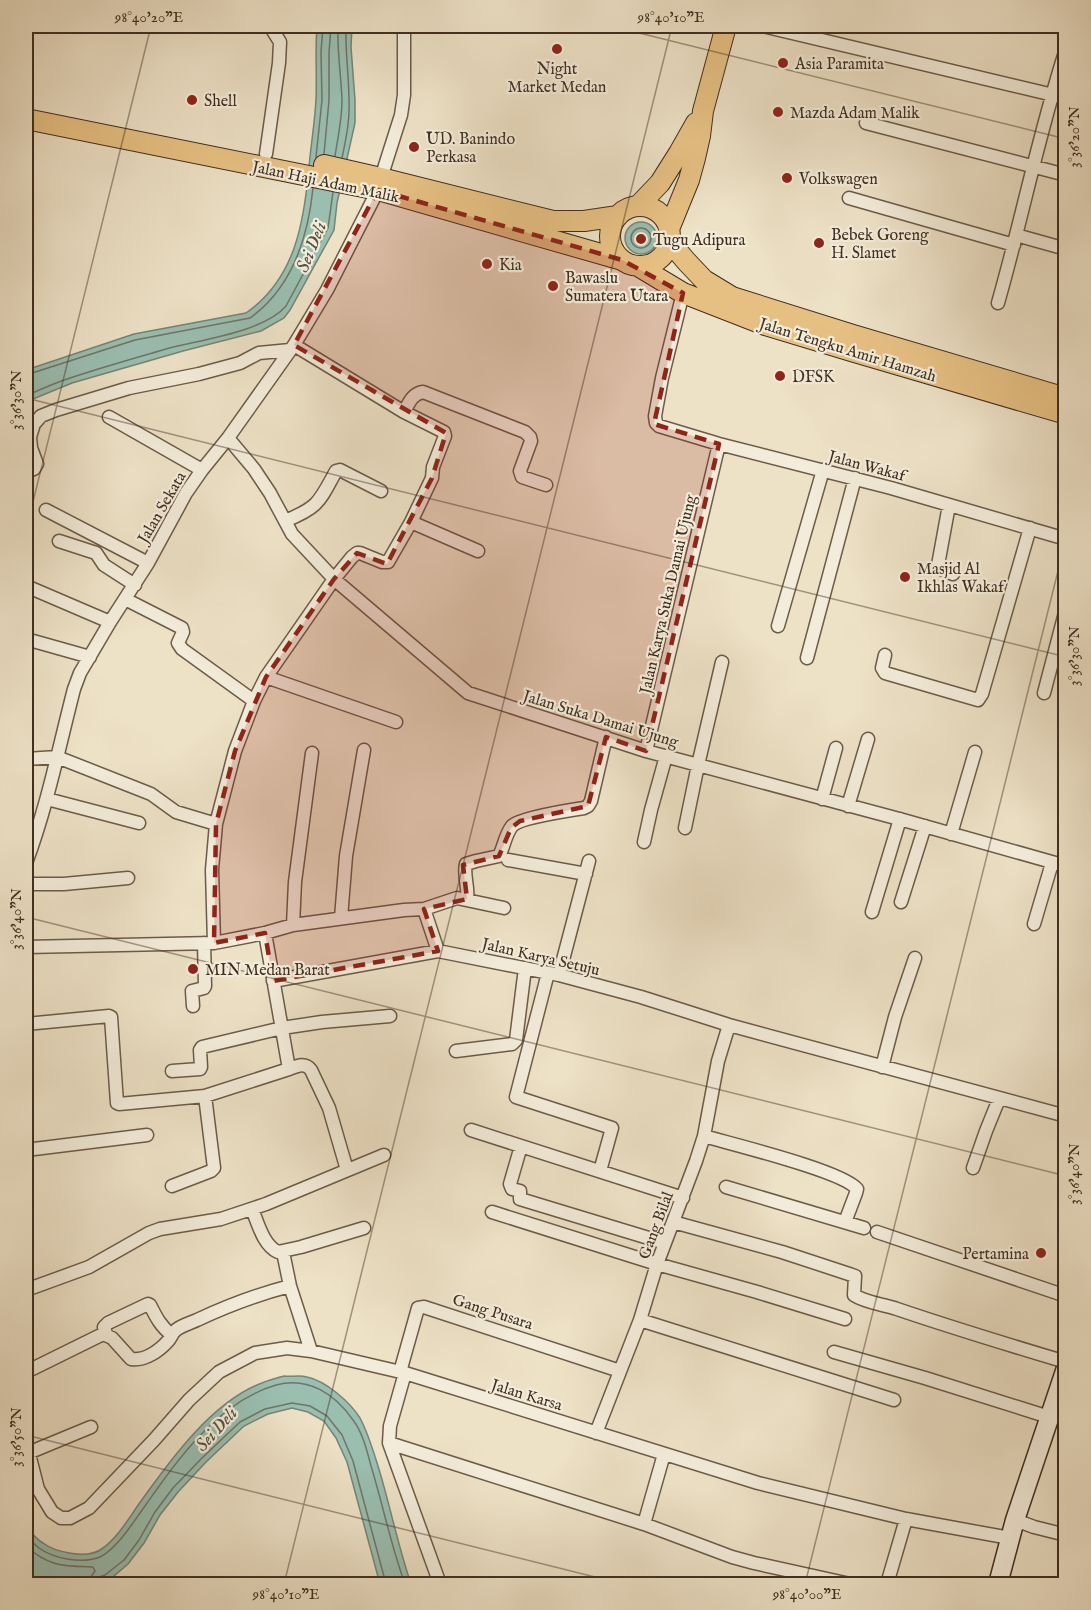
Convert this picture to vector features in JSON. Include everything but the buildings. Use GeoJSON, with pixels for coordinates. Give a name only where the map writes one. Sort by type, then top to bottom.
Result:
{"type":"FeatureCollection","features":[{"type":"Feature","properties":{"kind":"main road"},"geometry":{"type":"LineString","coordinates":[[670,235],[665,220],[658,212],[648,207],[638,206],[627,209],[618,216],[611,227],[610,239],[614,251],[630,263],[652,264],[664,255],[692,169],[703,111],[726,26]]}},
{"type":"Feature","properties":{"kind":"main road","name":"Jalan Haji Adam Malik"},"geometry":{"type":"LineString","coordinates":[[26,106],[266,154],[294,166]]}},
{"type":"Feature","properties":{"kind":"main road"},"geometry":{"type":"LineString","coordinates":[[638,206],[660,183],[703,111]]}},
{"type":"Feature","properties":{"kind":"main road","name":"Jalan Haji Adam Malik"},"geometry":{"type":"LineString","coordinates":[[26,119],[294,166],[553,221],[584,221],[618,216]]}},
{"type":"Feature","properties":{"kind":"main road","name":"Jalan Haji Adam Malik"},"geometry":{"type":"LineString","coordinates":[[380,184],[630,263]]}},
{"type":"Feature","properties":{"kind":"main road","name":"Jalan Tengku Amir Hamzah"},"geometry":{"type":"LineString","coordinates":[[670,235],[698,274],[732,297],[1058,404]]}},
{"type":"Feature","properties":{"kind":"main road","name":"Jalan Tengku Amir Hamzah"},"geometry":{"type":"LineString","coordinates":[[630,263],[684,293],[776,328],[851,351],[1058,404]]}},
{"type":"Feature","properties":{"kind":"main road"},"geometry":{"type":"LineString","coordinates":[[998,1584],[1015,1520],[1064,1379]]}},
{"type":"Feature","properties":{"kind":"street"},"geometry":{"type":"LineString","coordinates":[[266,154],[280,42],[270,26]]}},
{"type":"Feature","properties":{"kind":"street","name":"Jalan Sekata"},"geometry":{"type":"LineString","coordinates":[[26,863],[38,832],[74,688],[80,673],[148,563],[186,493],[292,348],[327,290],[380,184],[401,115],[404,95],[404,26]]}},
{"type":"Feature","properties":{"kind":"street"},"geometry":{"type":"LineString","coordinates":[[763,26],[1065,98]]}},
{"type":"Feature","properties":{"kind":"street"},"geometry":{"type":"LineString","coordinates":[[998,303],[1051,94],[1065,48]]}},
{"type":"Feature","properties":{"kind":"street"},"geometry":{"type":"LineString","coordinates":[[866,123],[1065,175]]}},
{"type":"Feature","properties":{"kind":"street"},"geometry":{"type":"LineString","coordinates":[[849,198],[1015,240],[1065,249]]}},
{"type":"Feature","properties":{"kind":"street","name":"Jalan Wakaf"},"geometry":{"type":"LineString","coordinates":[[684,293],[662,378],[655,416],[659,426],[719,444],[855,478],[1065,539]]}},
{"type":"Feature","properties":{"kind":"street"},"geometry":{"type":"LineString","coordinates":[[26,472],[34,469],[37,464],[30,437],[34,424],[41,416],[129,388],[199,374],[240,363],[259,353],[292,348],[445,433],[433,467],[432,478],[411,522],[388,562],[357,554],[334,579],[266,677],[254,701],[235,751],[216,824],[205,986],[192,991],[193,1006]]}},
{"type":"Feature","properties":{"kind":"street"},"geometry":{"type":"LineString","coordinates":[[404,412],[416,393],[423,392],[525,432],[530,436],[531,441],[520,471],[522,477],[546,485]]}},
{"type":"Feature","properties":{"kind":"street"},"geometry":{"type":"LineString","coordinates":[[109,417],[202,470]]}},
{"type":"Feature","properties":{"kind":"street","name":"Jalan Suka Damai Ujung"},"geometry":{"type":"LineString","coordinates":[[228,438],[254,469],[292,534],[334,579],[468,693],[646,751],[1065,866]]}},
{"type":"Feature","properties":{"kind":"street","name":"Jalan Karya Suka Damai Ujung"},"geometry":{"type":"LineString","coordinates":[[646,751],[719,444]]}},
{"type":"Feature","properties":{"kind":"street"},"geometry":{"type":"LineString","coordinates":[[285,521],[310,510],[319,502],[336,471],[340,470],[381,491]]}},
{"type":"Feature","properties":{"kind":"street"},"geometry":{"type":"LineString","coordinates":[[778,626],[823,470]]}},
{"type":"Feature","properties":{"kind":"street"},"geometry":{"type":"LineString","coordinates":[[807,658],[855,478]]}},
{"type":"Feature","properties":{"kind":"street"},"geometry":{"type":"LineString","coordinates":[[949,505],[938,565],[941,569],[953,574]]}},
{"type":"Feature","properties":{"kind":"street"},"geometry":{"type":"LineString","coordinates":[[46,510],[148,563]]}},
{"type":"Feature","properties":{"kind":"street"},"geometry":{"type":"LineString","coordinates":[[411,522],[478,551]]}},
{"type":"Feature","properties":{"kind":"street"},"geometry":{"type":"LineString","coordinates":[[885,655],[882,669],[885,673],[978,700],[982,694],[1030,528]]}},
{"type":"Feature","properties":{"kind":"street"},"geometry":{"type":"LineString","coordinates":[[59,541],[96,553],[104,565],[135,585]]}},
{"type":"Feature","properties":{"kind":"street"},"geometry":{"type":"LineString","coordinates":[[26,586],[110,622]]}},
{"type":"Feature","properties":{"kind":"street"},"geometry":{"type":"LineString","coordinates":[[125,599],[182,628],[183,632],[178,643],[182,649],[254,701]]}},
{"type":"Feature","properties":{"kind":"street"},"geometry":{"type":"LineString","coordinates":[[1044,693],[1065,609]]}},
{"type":"Feature","properties":{"kind":"street"},"geometry":{"type":"LineString","coordinates":[[26,639],[90,657]]}},
{"type":"Feature","properties":{"kind":"street"},"geometry":{"type":"LineString","coordinates":[[685,828],[723,662]]}},
{"type":"Feature","properties":{"kind":"street"},"geometry":{"type":"LineString","coordinates":[[266,677],[396,722]]}},
{"type":"Feature","properties":{"kind":"street"},"geometry":{"type":"LineString","coordinates":[[467,899],[466,864],[500,856],[514,824],[588,806],[606,737]]}},
{"type":"Feature","properties":{"kind":"street"},"geometry":{"type":"LineString","coordinates":[[848,806],[868,738]]}},
{"type":"Feature","properties":{"kind":"street"},"geometry":{"type":"LineString","coordinates":[[822,799],[836,748]]}},
{"type":"Feature","properties":{"kind":"street"},"geometry":{"type":"LineString","coordinates":[[341,918],[346,856],[364,750]]}},
{"type":"Feature","properties":{"kind":"street"},"geometry":{"type":"LineString","coordinates":[[951,834],[975,752]]}},
{"type":"Feature","properties":{"kind":"street"},"geometry":{"type":"LineString","coordinates":[[293,925],[295,882],[312,753]]}},
{"type":"Feature","properties":{"kind":"street"},"geometry":{"type":"LineString","coordinates":[[644,842],[666,756]]}},
{"type":"Feature","properties":{"kind":"street"},"geometry":{"type":"LineString","coordinates":[[26,759],[57,757],[151,794],[176,812],[216,824]]}},
{"type":"Feature","properties":{"kind":"street"},"geometry":{"type":"LineString","coordinates":[[47,799],[139,823]]}},
{"type":"Feature","properties":{"kind":"street"},"geometry":{"type":"LineString","coordinates":[[872,912],[900,819]]}},
{"type":"Feature","properties":{"kind":"street"},"geometry":{"type":"LineString","coordinates":[[901,902],[925,826]]}},
{"type":"Feature","properties":{"kind":"street"},"geometry":{"type":"LineString","coordinates":[[508,860],[585,874]]}},
{"type":"Feature","properties":{"kind":"street"},"geometry":{"type":"LineString","coordinates":[[589,861],[516,1097],[612,1128],[600,1172]]}},
{"type":"Feature","properties":{"kind":"street"},"geometry":{"type":"LineString","coordinates":[[1034,924],[1052,863]]}},
{"type":"Feature","properties":{"kind":"street"},"geometry":{"type":"LineString","coordinates":[[26,882],[64,884],[128,878]]}},
{"type":"Feature","properties":{"kind":"street"},"geometry":{"type":"LineString","coordinates":[[26,947],[209,943],[266,933],[293,925],[424,909],[457,898],[504,908]]}},
{"type":"Feature","properties":{"kind":"street"},"geometry":{"type":"LineString","coordinates":[[273,981],[438,951],[424,909]]}},
{"type":"Feature","properties":{"kind":"street"},"geometry":{"type":"LineString","coordinates":[[266,933],[289,1069]]}},
{"type":"Feature","properties":{"kind":"street","name":"Jalan Karya Setuju"},"geometry":{"type":"LineString","coordinates":[[438,951],[553,974],[729,1025],[1065,1116]]}},
{"type":"Feature","properties":{"kind":"street"},"geometry":{"type":"LineString","coordinates":[[882,1067],[895,1017],[915,958]]}},
{"type":"Feature","properties":{"kind":"street"},"geometry":{"type":"LineString","coordinates":[[456,1051],[512,1044],[516,1040],[525,968]]}},
{"type":"Feature","properties":{"kind":"street"},"geometry":{"type":"LineString","coordinates":[[172,1071],[200,1069],[202,1047],[282,1028],[390,1016]]}},
{"type":"Feature","properties":{"kind":"street"},"geometry":{"type":"LineString","coordinates":[[26,1024],[111,1017],[117,1104],[206,1096],[302,1065],[309,1068],[329,1108],[347,1170]]}},
{"type":"Feature","properties":{"kind":"street","name":"Gang Bilal"},"geometry":{"type":"LineString","coordinates":[[596,1433],[640,1320],[657,1264],[704,1136],[718,1061],[729,1025]]}},
{"type":"Feature","properties":{"kind":"street"},"geometry":{"type":"LineString","coordinates":[[172,1186],[214,1168],[206,1096]]}},
{"type":"Feature","properties":{"kind":"street"},"geometry":{"type":"LineString","coordinates":[[973,1168],[999,1099]]}},
{"type":"Feature","properties":{"kind":"street"},"geometry":{"type":"LineString","coordinates":[[471,1130],[683,1198]]}},
{"type":"Feature","properties":{"kind":"street"},"geometry":{"type":"LineString","coordinates":[[26,1150],[147,1135]]}},
{"type":"Feature","properties":{"kind":"street"},"geometry":{"type":"LineString","coordinates":[[704,1136],[769,1154],[854,1185],[857,1189],[845,1222]]}},
{"type":"Feature","properties":{"kind":"street"},"geometry":{"type":"LineString","coordinates":[[521,1146],[510,1184],[512,1189],[520,1191],[520,1199],[665,1243]]}},
{"type":"Feature","properties":{"kind":"street"},"geometry":{"type":"LineString","coordinates":[[26,1290],[89,1267],[149,1233],[160,1229],[221,1219],[252,1209],[384,1155]]}},
{"type":"Feature","properties":{"kind":"street"},"geometry":{"type":"LineString","coordinates":[[726,1187],[864,1228]]}},
{"type":"Feature","properties":{"kind":"street"},"geometry":{"type":"LineString","coordinates":[[252,1209],[274,1251],[283,1252],[364,1228]]}},
{"type":"Feature","properties":{"kind":"street"},"geometry":{"type":"LineString","coordinates":[[492,1212],[657,1264],[845,1319]]}},
{"type":"Feature","properties":{"kind":"street"},"geometry":{"type":"LineString","coordinates":[[673,1222],[782,1252],[855,1276],[854,1295],[861,1299],[1065,1362]]}},
{"type":"Feature","properties":{"kind":"street"},"geometry":{"type":"LineString","coordinates":[[878,1232],[1065,1296]]}},
{"type":"Feature","properties":{"kind":"street"},"geometry":{"type":"LineString","coordinates":[[283,1252],[290,1286],[311,1351]]}},
{"type":"Feature","properties":{"kind":"street"},"geometry":{"type":"LineString","coordinates":[[172,1335],[157,1320],[148,1304],[104,1327],[106,1334],[126,1355],[131,1359],[142,1359],[169,1340],[178,1328],[276,1289],[290,1286]]}},
{"type":"Feature","properties":{"kind":"street","name":"Gang Pusara"},"geometry":{"type":"LineString","coordinates":[[402,1373],[418,1308],[424,1307],[620,1371]]}},
{"type":"Feature","properties":{"kind":"street"},"geometry":{"type":"LineString","coordinates":[[640,1320],[894,1400]]}},
{"type":"Feature","properties":{"kind":"street"},"geometry":{"type":"LineString","coordinates":[[26,1372],[106,1334]]}},
{"type":"Feature","properties":{"kind":"street","name":"Jalan Karsa"},"geometry":{"type":"LineString","coordinates":[[27,1447],[38,1489],[52,1512],[61,1518],[70,1518],[89,1508],[189,1400],[219,1372],[255,1353],[287,1348],[311,1351],[402,1373],[758,1483],[906,1519],[1010,1538]]}},
{"type":"Feature","properties":{"kind":"street"},"geometry":{"type":"LineString","coordinates":[[834,1352],[1049,1417]]}},
{"type":"Feature","properties":{"kind":"street"},"geometry":{"type":"LineString","coordinates":[[402,1373],[390,1426],[389,1443],[440,1584]]}},
{"type":"Feature","properties":{"kind":"street"},"geometry":{"type":"LineString","coordinates":[[27,1447],[91,1427]]}},
{"type":"Feature","properties":{"kind":"street"},"geometry":{"type":"LineString","coordinates":[[389,1443],[644,1524],[732,1557],[850,1584]]}},
{"type":"Feature","properties":{"kind":"street"},"geometry":{"type":"LineString","coordinates":[[644,1524],[664,1454]]}},
{"type":"Feature","properties":{"kind":"street"},"geometry":{"type":"LineString","coordinates":[[887,1584],[906,1519]]}},
{"type":"Feature","properties":{"kind":"street"},"geometry":{"type":"LineString","coordinates":[[1015,1520],[1065,1535]]}},
{"type":"Feature","properties":{"kind":"highlighted area"},"geometry":{"type":"Polygon","coordinates":[[[378,190],[622,260],[683,293],[654,424],[719,444],[646,751],[606,737],[588,806],[520,821],[511,828],[499,856],[463,865],[467,899],[424,909],[438,951],[273,981],[265,933],[214,943],[216,824],[235,751],[266,677],[334,579],[357,553],[387,564],[432,478],[446,433],[294,345],[378,190]]]}},
{"type":"Feature","properties":{"kind":"water","name":"Sei Deli"},"geometry":{"type":"Polygon","coordinates":[[[317,26],[352,26],[355,123],[337,203],[334,230],[284,318],[261,331],[72,383],[26,402],[26,370],[134,334],[246,313],[276,284],[294,248],[304,209],[315,107],[317,26]]]}},
{"type":"Feature","properties":{"kind":"water"},"geometry":{"type":"Polygon","coordinates":[[[641,222],[652,227],[657,238],[652,249],[641,254],[630,249],[625,238],[630,227],[641,222]]]}},
{"type":"Feature","properties":{"kind":"water","name":"Sei Deli"},"geometry":{"type":"Polygon","coordinates":[[[284,1376],[304,1376],[322,1383],[344,1399],[360,1418],[378,1466],[411,1584],[380,1584],[347,1462],[336,1438],[324,1421],[308,1412],[292,1408],[268,1414],[244,1426],[178,1492],[128,1564],[108,1581],[92,1584],[50,1584],[26,1574],[26,1527],[40,1541],[63,1552],[87,1554],[100,1550],[118,1534],[166,1467],[210,1417],[244,1392],[284,1376]]]}},
{"type":"Feature","properties":{"kind":"place","name":"Night Market Medan"},"geometry":{"type":"Point","coordinates":[557,49]}},
{"type":"Feature","properties":{"kind":"place","name":"Asia Paramita"},"geometry":{"type":"Point","coordinates":[783,63]}},
{"type":"Feature","properties":{"kind":"place","name":"Shell"},"geometry":{"type":"Point","coordinates":[192,100]}},
{"type":"Feature","properties":{"kind":"place","name":"Mazda Adam Malik"},"geometry":{"type":"Point","coordinates":[778,112]}},
{"type":"Feature","properties":{"kind":"place","name":"UD. Banindo Perkasa"},"geometry":{"type":"Point","coordinates":[414,147]}},
{"type":"Feature","properties":{"kind":"place","name":"Volkswagen"},"geometry":{"type":"Point","coordinates":[787,178]}},
{"type":"Feature","properties":{"kind":"place","name":"Tugu Adipura"},"geometry":{"type":"Point","coordinates":[641,239]}},
{"type":"Feature","properties":{"kind":"place","name":"Bebek Goreng H. Slamet"},"geometry":{"type":"Point","coordinates":[819,243]}},
{"type":"Feature","properties":{"kind":"place","name":"Kia"},"geometry":{"type":"Point","coordinates":[487,264]}},
{"type":"Feature","properties":{"kind":"place","name":"Bawaslu Sumatera Utara"},"geometry":{"type":"Point","coordinates":[553,286]}},
{"type":"Feature","properties":{"kind":"place","name":"DFSK"},"geometry":{"type":"Point","coordinates":[780,376]}},
{"type":"Feature","properties":{"kind":"place","name":"Masjid Al Ikhlas Wakaf"},"geometry":{"type":"Point","coordinates":[905,577]}},
{"type":"Feature","properties":{"kind":"place","name":"MIN Medan Barat"},"geometry":{"type":"Point","coordinates":[193,969]}},
{"type":"Feature","properties":{"kind":"place","name":"Pertamina"},"geometry":{"type":"Point","coordinates":[1041,1253]}}]}
